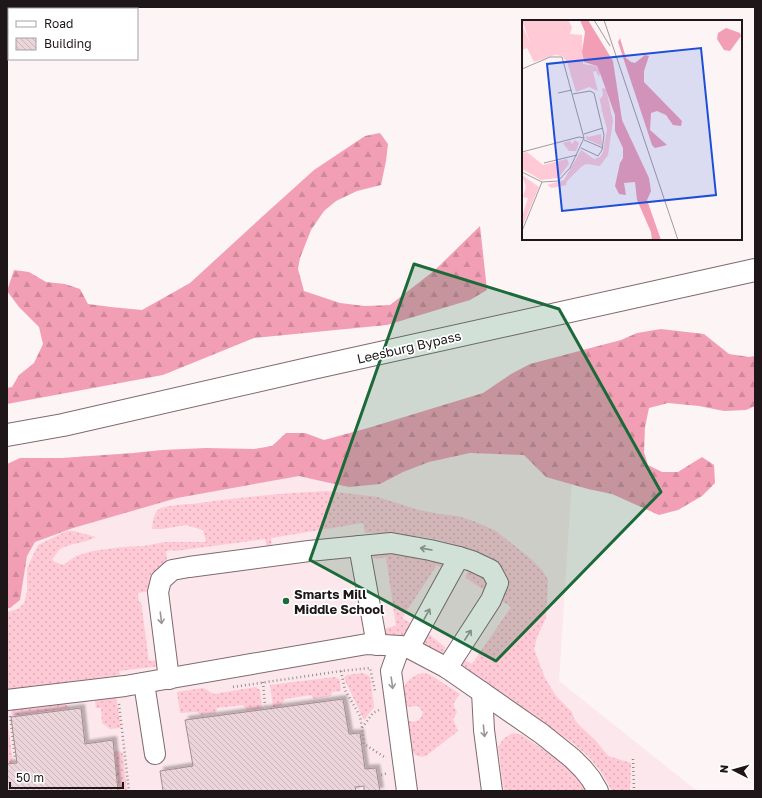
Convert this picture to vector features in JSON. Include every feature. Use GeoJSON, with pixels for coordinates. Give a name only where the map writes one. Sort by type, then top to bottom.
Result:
{"type":"FeatureCollection","features":[{"type":"Feature","properties":{"kind":"highway","name":"Leesburg Bypass"},"geometry":{"type":"LineString","coordinates":[[7,436],[63,425],[316,367],[755,270]]}},
{"type":"Feature","properties":{"kind":"highway","name":"Leesburg Bypass"},"geometry":{"type":"LineString","coordinates":[[7,442],[63,425]]}},
{"type":"Feature","properties":{"kind":"lane"},"geometry":{"type":"LineString","coordinates":[[169,679],[158,592],[161,580],[172,570],[309,551],[391,543],[430,550],[472,561],[491,570],[498,583],[491,600],[447,668]]}},
{"type":"Feature","properties":{"kind":"lane"},"geometry":{"type":"LineString","coordinates":[[359,546],[377,645]]}},
{"type":"Feature","properties":{"kind":"lane"},"geometry":{"type":"LineString","coordinates":[[407,791],[391,671],[459,557]]}},
{"type":"Feature","properties":{"kind":"lane"},"geometry":{"type":"LineString","coordinates":[[8,700],[144,683],[367,644],[404,647],[447,668],[542,734],[572,758],[583,769],[598,791]]}},
{"type":"Feature","properties":{"kind":"lane"},"geometry":{"type":"LineString","coordinates":[[144,683],[155,754]]}},
{"type":"Feature","properties":{"kind":"lane"},"geometry":{"type":"LineString","coordinates":[[482,692],[484,730],[492,791]]}},
{"type":"Feature","properties":{"kind":"path"},"geometry":{"type":"LineString","coordinates":[[231,687],[370,668],[376,696]]}},
{"type":"Feature","properties":{"kind":"path"},"geometry":{"type":"LineString","coordinates":[[341,671],[345,690],[360,716],[364,744],[386,758],[385,751]]}},
{"type":"Feature","properties":{"kind":"path"},"geometry":{"type":"LineString","coordinates":[[263,682],[265,706]]}},
{"type":"Feature","properties":{"kind":"path"},"geometry":{"type":"LineString","coordinates":[[117,687],[129,791]]}},
{"type":"Feature","properties":{"kind":"path"},"geometry":{"type":"LineString","coordinates":[[344,695],[345,690]]}},
{"type":"Feature","properties":{"kind":"path"},"geometry":{"type":"LineString","coordinates":[[8,700],[15,758]]}},
{"type":"Feature","properties":{"kind":"path"},"geometry":{"type":"LineString","coordinates":[[377,703],[380,717]]}},
{"type":"Feature","properties":{"kind":"path"},"geometry":{"type":"LineString","coordinates":[[362,728],[373,713],[379,710]]}},
{"type":"Feature","properties":{"kind":"path"},"geometry":{"type":"LineString","coordinates":[[633,759],[634,791]]}},
{"type":"Feature","properties":{"kind":"path"},"geometry":{"type":"LineString","coordinates":[[387,766],[389,779]]}},
{"type":"Feature","properties":{"kind":"path"},"geometry":{"type":"LineString","coordinates":[[380,774],[388,773]]}},
{"type":"Feature","properties":{"kind":"highlighted area"},"geometry":{"type":"Polygon","coordinates":[[[414,264],[559,309],[661,492],[496,661],[310,560],[414,264]]]}},
{"type":"Feature","properties":{"kind":"shaded area","name":"Smarts Mill Middle School"},"geometry":{"type":"Polygon","coordinates":[[[577,402],[559,681],[697,791],[7,791],[7,529],[577,402]]]}},
{"type":"Feature","properties":{"kind":"shaded area"},"geometry":{"type":"Polygon","coordinates":[[[327,491],[378,497],[419,510],[458,516],[476,522],[496,531],[531,559],[542,570],[548,580],[546,618],[537,637],[534,649],[545,678],[556,696],[572,712],[574,719],[596,741],[608,756],[631,763],[630,791],[612,791],[602,773],[589,757],[573,743],[457,666],[463,659],[472,664],[511,607],[502,601],[501,598],[507,581],[503,573],[496,565],[474,552],[438,540],[416,536],[377,535],[377,533],[365,533],[363,523],[271,538],[272,548],[267,548],[265,539],[166,551],[167,564],[150,591],[138,593],[139,602],[141,602],[149,661],[159,660],[160,666],[119,671],[120,675],[114,676],[59,683],[23,690],[7,691],[7,612],[18,609],[24,603],[27,592],[27,568],[38,545],[67,531],[74,531],[96,537],[65,547],[58,551],[52,559],[63,565],[76,556],[93,551],[144,546],[165,542],[206,542],[203,530],[186,525],[152,529],[156,513],[161,508],[174,505],[276,494],[327,491]]]}},
{"type":"Feature","properties":{"kind":"shaded area"},"geometry":{"type":"Polygon","coordinates":[[[394,552],[447,560],[446,570],[437,565],[402,618],[411,623],[411,626],[403,636],[386,634],[384,632],[386,628],[396,626],[386,557],[377,559],[373,557],[375,554],[394,552]]]}},
{"type":"Feature","properties":{"kind":"shaded area"},"geometry":{"type":"Polygon","coordinates":[[[468,571],[489,581],[486,589],[482,589],[466,578],[468,571]]]}},
{"type":"Feature","properties":{"kind":"shaded area"},"geometry":{"type":"Polygon","coordinates":[[[427,635],[430,635],[445,647],[444,652],[441,654],[423,644],[422,641],[427,635]]]}},
{"type":"Feature","properties":{"kind":"shaded area"},"geometry":{"type":"Polygon","coordinates":[[[362,673],[370,677],[374,707],[364,720],[344,678],[347,675],[362,673]]]}},
{"type":"Feature","properties":{"kind":"shaded area"},"geometry":{"type":"Polygon","coordinates":[[[422,673],[429,674],[460,694],[454,703],[454,708],[457,713],[453,719],[458,731],[426,756],[422,757],[415,755],[412,751],[407,721],[418,721],[423,712],[418,706],[405,707],[403,690],[409,680],[422,673]]]}},
{"type":"Feature","properties":{"kind":"shaded area"},"geometry":{"type":"Polygon","coordinates":[[[335,677],[340,680],[341,691],[332,692],[331,696],[314,699],[311,695],[285,699],[281,706],[273,707],[270,685],[335,677]]]}},
{"type":"Feature","properties":{"kind":"shaded area"},"geometry":{"type":"Polygon","coordinates":[[[256,687],[260,690],[262,707],[260,709],[247,710],[243,705],[217,708],[216,713],[201,715],[197,712],[180,713],[177,692],[203,688],[214,694],[256,687]]]}},
{"type":"Feature","properties":{"kind":"shaded area"},"geometry":{"type":"Polygon","coordinates":[[[115,689],[121,728],[110,729],[102,723],[101,708],[96,708],[94,696],[115,689]]]}},
{"type":"Feature","properties":{"kind":"shaded area"},"geometry":{"type":"Polygon","coordinates":[[[58,698],[70,708],[12,716],[11,709],[58,698]]]}},
{"type":"Feature","properties":{"kind":"shaded area"},"geometry":{"type":"Polygon","coordinates":[[[7,717],[13,763],[7,763],[7,717]]]}},
{"type":"Feature","properties":{"kind":"shaded area"},"geometry":{"type":"Polygon","coordinates":[[[514,733],[522,735],[560,761],[579,780],[586,791],[504,791],[498,747],[504,738],[514,733]]]}},
{"type":"Feature","properties":{"kind":"shaded area"},"geometry":{"type":"Polygon","coordinates":[[[119,751],[123,754],[127,791],[119,791],[114,752],[119,751]]]}},
{"type":"Feature","properties":{"kind":"green space"},"geometry":{"type":"Polygon","coordinates":[[[380,133],[388,144],[381,185],[357,191],[336,201],[324,211],[311,230],[300,258],[298,269],[304,291],[340,303],[365,306],[390,305],[435,270],[480,226],[487,290],[470,300],[387,325],[254,338],[163,375],[7,404],[7,388],[12,387],[19,375],[34,363],[43,344],[39,327],[19,307],[7,291],[14,270],[29,272],[46,282],[65,284],[80,289],[88,304],[142,310],[190,283],[314,170],[365,136],[380,133]]]}},
{"type":"Feature","properties":{"kind":"green space"},"geometry":{"type":"Polygon","coordinates":[[[661,329],[704,334],[729,354],[749,357],[755,356],[755,406],[746,410],[724,411],[699,406],[668,403],[649,408],[645,427],[644,452],[648,465],[662,472],[678,472],[702,457],[714,465],[715,483],[702,496],[678,510],[659,515],[612,494],[546,477],[524,455],[470,453],[429,462],[403,472],[380,484],[349,487],[299,476],[177,498],[73,528],[35,542],[27,556],[20,600],[10,608],[7,608],[7,464],[20,458],[62,458],[206,448],[254,449],[272,446],[286,433],[305,433],[324,440],[483,393],[511,374],[530,364],[621,340],[637,333],[661,329]]]}},
{"type":"Feature","properties":{"kind":"building"},"geometry":{"type":"Polygon","coordinates":[[[343,699],[349,734],[360,733],[365,769],[376,768],[380,791],[364,791],[364,786],[355,787],[356,791],[163,791],[160,771],[193,766],[185,720],[343,699]]]}},
{"type":"Feature","properties":{"kind":"building"},"geometry":{"type":"Polygon","coordinates":[[[81,708],[85,744],[113,740],[118,791],[7,791],[7,764],[17,763],[11,717],[81,708]]]}},
{"type":"Feature","properties":{"kind":"place","name":"Smarts Mill Middle School"},"geometry":{"type":"Point","coordinates":[286,601]}}]}
